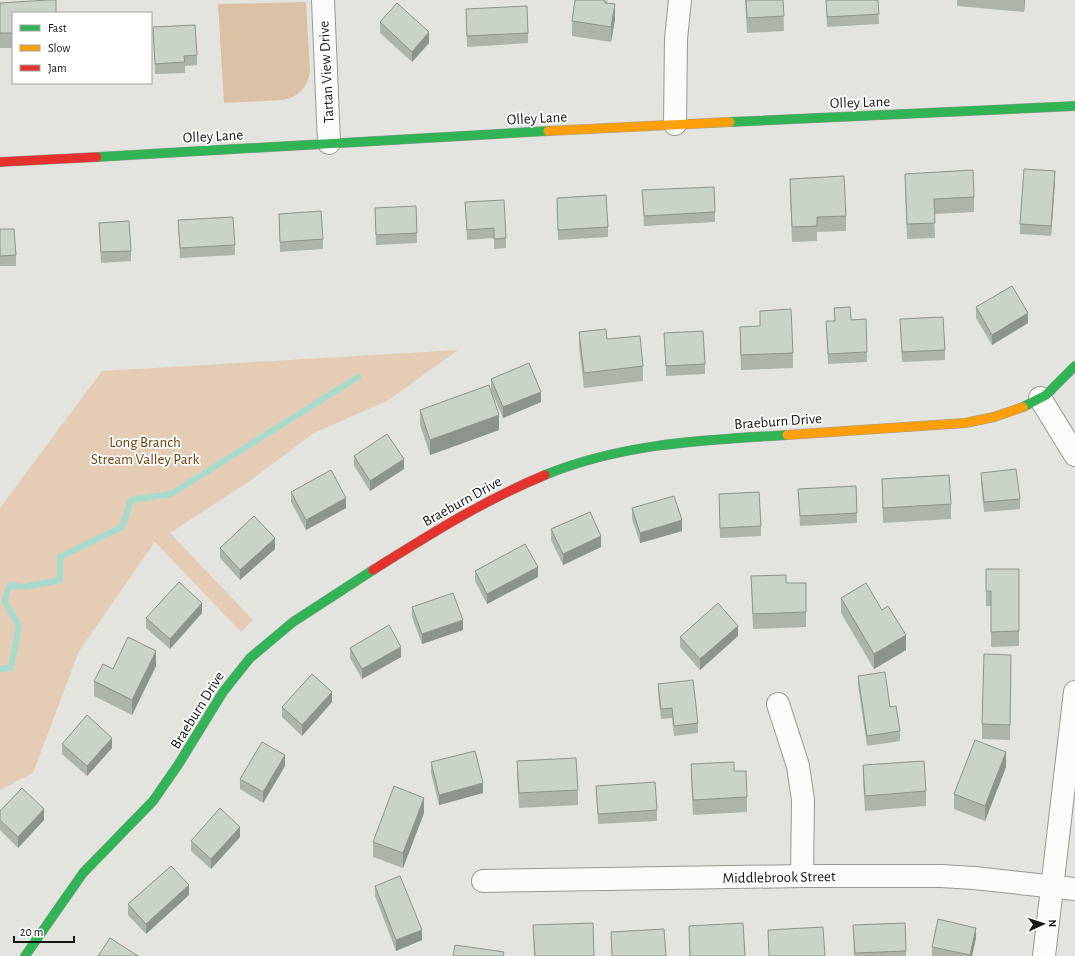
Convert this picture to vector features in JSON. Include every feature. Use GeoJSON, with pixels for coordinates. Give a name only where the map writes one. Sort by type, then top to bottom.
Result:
{"type":"FeatureCollection","features":[{"type":"Feature","properties":{"kind":"street","name":"Tartan View Drive"},"geometry":{"type":"LineString","coordinates":[[323,0],[329,143]]}},
{"type":"Feature","properties":{"kind":"street"},"geometry":{"type":"LineString","coordinates":[[675,124],[676,39],[680,0]]}},
{"type":"Feature","properties":{"kind":"street","name":"Olley Lane"},"geometry":{"type":"LineString","coordinates":[[0,162],[675,124],[1075,106]]}},
{"type":"Feature","properties":{"kind":"street","name":"Braeburn Drive"},"geometry":{"type":"LineString","coordinates":[[26,956],[72,886],[94,861],[134,823],[154,800],[181,761],[216,700],[250,658],[276,633],[304,613],[461,515],[506,492],[549,473],[590,459],[632,449],[696,440],[965,424],[1003,415],[1040,398],[1060,382],[1075,366]]}},
{"type":"Feature","properties":{"kind":"street"},"geometry":{"type":"LineString","coordinates":[[1040,398],[1075,455]]}},
{"type":"Feature","properties":{"kind":"street"},"geometry":{"type":"LineString","coordinates":[[1044,956],[1075,692]]}},
{"type":"Feature","properties":{"kind":"street"},"geometry":{"type":"LineString","coordinates":[[778,704],[798,766],[803,800],[802,876]]}},
{"type":"Feature","properties":{"kind":"street","name":"Middlebrook Street"},"geometry":{"type":"LineString","coordinates":[[483,881],[802,876],[961,877],[1075,889]]}},
{"type":"Feature","properties":{"kind":"green space","name":"Long Branch Stream Valley Park"},"geometry":{"type":"Polygon","coordinates":[[[458,350],[387,401],[314,433],[251,480],[170,533],[253,620],[241,632],[155,542],[79,651],[33,773],[0,790],[0,508],[102,371],[458,350]]]}},
{"type":"Feature","properties":{"kind":"shaded area"},"geometry":{"type":"Polygon","coordinates":[[[306,2],[310,72],[307,82],[302,90],[294,96],[284,100],[224,103],[218,4],[306,2]]]}},
{"type":"Feature","properties":{"kind":"building"},"geometry":{"type":"Polygon","coordinates":[[[56,0],[56,12],[12,12],[12,33],[0,33],[0,3],[56,0]]]}},
{"type":"Feature","properties":{"kind":"building"},"geometry":{"type":"Polygon","coordinates":[[[575,0],[605,0],[605,3],[615,4],[611,27],[572,21],[575,0]]]}},
{"type":"Feature","properties":{"kind":"building"},"geometry":{"type":"Polygon","coordinates":[[[746,0],[783,0],[784,16],[747,18],[746,0]]]}},
{"type":"Feature","properties":{"kind":"building"},"geometry":{"type":"Polygon","coordinates":[[[826,0],[878,0],[879,14],[827,17],[826,0]]]}},
{"type":"Feature","properties":{"kind":"building"},"geometry":{"type":"Polygon","coordinates":[[[397,3],[429,32],[412,52],[380,22],[397,3]]]}},
{"type":"Feature","properties":{"kind":"building"},"geometry":{"type":"Polygon","coordinates":[[[527,6],[528,33],[467,36],[466,9],[527,6]]]}},
{"type":"Feature","properties":{"kind":"building"},"geometry":{"type":"Polygon","coordinates":[[[195,25],[197,55],[184,56],[185,62],[155,64],[153,27],[195,25]]]}},
{"type":"Feature","properties":{"kind":"building"},"geometry":{"type":"Polygon","coordinates":[[[1024,169],[1055,171],[1051,226],[1020,224],[1024,169]]]}},
{"type":"Feature","properties":{"kind":"building"},"geometry":{"type":"Polygon","coordinates":[[[973,170],[974,197],[934,199],[935,223],[907,224],[905,174],[973,170]]]}},
{"type":"Feature","properties":{"kind":"building"},"geometry":{"type":"Polygon","coordinates":[[[844,176],[846,216],[817,217],[817,226],[792,227],[790,179],[844,176]]]}},
{"type":"Feature","properties":{"kind":"building"},"geometry":{"type":"Polygon","coordinates":[[[714,187],[715,212],[644,216],[642,190],[714,187]]]}},
{"type":"Feature","properties":{"kind":"building"},"geometry":{"type":"Polygon","coordinates":[[[606,195],[608,227],[558,230],[557,198],[606,195]]]}},
{"type":"Feature","properties":{"kind":"building"},"geometry":{"type":"Polygon","coordinates":[[[504,200],[506,238],[494,239],[494,228],[467,230],[465,202],[504,200]]]}},
{"type":"Feature","properties":{"kind":"building"},"geometry":{"type":"Polygon","coordinates":[[[416,206],[417,233],[376,235],[375,208],[416,206]]]}},
{"type":"Feature","properties":{"kind":"building"},"geometry":{"type":"Polygon","coordinates":[[[321,211],[323,239],[280,242],[279,214],[321,211]]]}},
{"type":"Feature","properties":{"kind":"building"},"geometry":{"type":"Polygon","coordinates":[[[233,217],[235,245],[180,248],[178,220],[233,217]]]}},
{"type":"Feature","properties":{"kind":"building"},"geometry":{"type":"Polygon","coordinates":[[[129,221],[131,251],[101,252],[99,223],[129,221]]]}},
{"type":"Feature","properties":{"kind":"building"},"geometry":{"type":"Polygon","coordinates":[[[0,229],[14,229],[16,255],[0,256],[0,229]]]}},
{"type":"Feature","properties":{"kind":"building"},"geometry":{"type":"Polygon","coordinates":[[[1012,286],[1028,313],[992,335],[976,307],[1012,286]]]}},
{"type":"Feature","properties":{"kind":"building"},"geometry":{"type":"Polygon","coordinates":[[[850,307],[851,320],[866,319],[867,352],[828,354],[826,321],[835,321],[834,308],[850,307]]]}},
{"type":"Feature","properties":{"kind":"building"},"geometry":{"type":"Polygon","coordinates":[[[791,309],[793,353],[741,355],[740,327],[760,326],[760,311],[791,309]]]}},
{"type":"Feature","properties":{"kind":"building"},"geometry":{"type":"Polygon","coordinates":[[[943,317],[945,350],[902,352],[900,319],[943,317]]]}},
{"type":"Feature","properties":{"kind":"building"},"geometry":{"type":"Polygon","coordinates":[[[606,329],[607,339],[640,336],[643,366],[584,373],[579,332],[606,329]]]}},
{"type":"Feature","properties":{"kind":"building"},"geometry":{"type":"Polygon","coordinates":[[[703,331],[705,364],[666,366],[664,333],[703,331]]]}},
{"type":"Feature","properties":{"kind":"building"},"geometry":{"type":"Polygon","coordinates":[[[529,363],[541,392],[503,407],[491,379],[529,363]]]}},
{"type":"Feature","properties":{"kind":"building"},"geometry":{"type":"Polygon","coordinates":[[[489,385],[499,415],[430,440],[420,410],[489,385]]]}},
{"type":"Feature","properties":{"kind":"building"},"geometry":{"type":"Polygon","coordinates":[[[387,434],[404,459],[370,481],[354,456],[387,434]]]}},
{"type":"Feature","properties":{"kind":"building"},"geometry":{"type":"Polygon","coordinates":[[[1016,469],[1020,499],[984,502],[981,473],[1016,469]]]}},
{"type":"Feature","properties":{"kind":"building"},"geometry":{"type":"Polygon","coordinates":[[[331,470],[346,498],[306,520],[291,492],[331,470]]]}},
{"type":"Feature","properties":{"kind":"building"},"geometry":{"type":"Polygon","coordinates":[[[949,475],[951,504],[883,508],[882,479],[949,475]]]}},
{"type":"Feature","properties":{"kind":"building"},"geometry":{"type":"Polygon","coordinates":[[[856,486],[857,513],[800,516],[798,489],[856,486]]]}},
{"type":"Feature","properties":{"kind":"building"},"geometry":{"type":"Polygon","coordinates":[[[759,492],[761,526],[720,528],[719,494],[759,492]]]}},
{"type":"Feature","properties":{"kind":"building"},"geometry":{"type":"Polygon","coordinates":[[[674,496],[682,520],[640,533],[632,508],[674,496]]]}},
{"type":"Feature","properties":{"kind":"building"},"geometry":{"type":"Polygon","coordinates":[[[590,512],[601,536],[563,554],[551,529],[590,512]]]}},
{"type":"Feature","properties":{"kind":"building"},"geometry":{"type":"Polygon","coordinates":[[[254,516],[275,538],[240,570],[220,548],[254,516]]]}},
{"type":"Feature","properties":{"kind":"building"},"geometry":{"type":"Polygon","coordinates":[[[525,544],[538,567],[487,594],[475,571],[525,544]]]}},
{"type":"Feature","properties":{"kind":"building"},"geometry":{"type":"Polygon","coordinates":[[[986,569],[1019,569],[1019,631],[991,632],[991,591],[986,591],[986,569]]]}},
{"type":"Feature","properties":{"kind":"building"},"geometry":{"type":"Polygon","coordinates":[[[786,575],[786,583],[806,583],[806,612],[753,614],[751,576],[786,575]]]}},
{"type":"Feature","properties":{"kind":"building"},"geometry":{"type":"Polygon","coordinates":[[[179,582],[202,603],[170,639],[146,618],[179,582]]]}},
{"type":"Feature","properties":{"kind":"building"},"geometry":{"type":"Polygon","coordinates":[[[866,583],[882,610],[888,606],[906,635],[874,654],[841,598],[866,583]]]}},
{"type":"Feature","properties":{"kind":"building"},"geometry":{"type":"Polygon","coordinates":[[[453,593],[463,620],[422,634],[412,607],[453,593]]]}},
{"type":"Feature","properties":{"kind":"building"},"geometry":{"type":"Polygon","coordinates":[[[718,603],[738,626],[700,659],[680,637],[718,603]]]}},
{"type":"Feature","properties":{"kind":"building"},"geometry":{"type":"Polygon","coordinates":[[[389,625],[401,647],[362,669],[350,648],[389,625]]]}},
{"type":"Feature","properties":{"kind":"building"},"geometry":{"type":"Polygon","coordinates":[[[128,637],[156,651],[132,700],[94,681],[103,664],[113,669],[128,637]]]}},
{"type":"Feature","properties":{"kind":"building"},"geometry":{"type":"Polygon","coordinates":[[[984,654],[1011,655],[1010,725],[982,724],[984,654]]]}},
{"type":"Feature","properties":{"kind":"building"},"geometry":{"type":"Polygon","coordinates":[[[885,672],[890,707],[896,706],[900,731],[867,736],[858,676],[885,672]]]}},
{"type":"Feature","properties":{"kind":"building"},"geometry":{"type":"Polygon","coordinates":[[[312,674],[332,692],[302,725],[282,707],[312,674]]]}},
{"type":"Feature","properties":{"kind":"building"},"geometry":{"type":"Polygon","coordinates":[[[693,680],[698,723],[674,726],[672,708],[661,709],[658,684],[693,680]]]}},
{"type":"Feature","properties":{"kind":"building"},"geometry":{"type":"Polygon","coordinates":[[[87,715],[112,738],[87,766],[62,744],[87,715]]]}},
{"type":"Feature","properties":{"kind":"building"},"geometry":{"type":"Polygon","coordinates":[[[975,740],[1006,752],[985,806],[954,794],[975,740]]]}},
{"type":"Feature","properties":{"kind":"building"},"geometry":{"type":"Polygon","coordinates":[[[262,742],[285,755],[263,792],[240,779],[262,742]]]}},
{"type":"Feature","properties":{"kind":"building"},"geometry":{"type":"Polygon","coordinates":[[[475,751],[483,783],[439,795],[431,762],[475,751]]]}},
{"type":"Feature","properties":{"kind":"building"},"geometry":{"type":"Polygon","coordinates":[[[576,758],[578,790],[519,793],[517,761],[576,758]]]}},
{"type":"Feature","properties":{"kind":"building"},"geometry":{"type":"Polygon","coordinates":[[[924,761],[926,791],[865,796],[863,765],[924,761]]]}},
{"type":"Feature","properties":{"kind":"building"},"geometry":{"type":"Polygon","coordinates":[[[734,762],[734,771],[746,771],[747,797],[693,800],[691,764],[734,762]]]}},
{"type":"Feature","properties":{"kind":"building"},"geometry":{"type":"Polygon","coordinates":[[[655,782],[657,810],[598,814],[596,786],[655,782]]]}},
{"type":"Feature","properties":{"kind":"building"},"geometry":{"type":"Polygon","coordinates":[[[394,786],[424,798],[403,853],[373,842],[394,786]]]}},
{"type":"Feature","properties":{"kind":"building"},"geometry":{"type":"Polygon","coordinates":[[[22,788],[44,809],[18,837],[0,820],[0,811],[22,788]]]}},
{"type":"Feature","properties":{"kind":"building"},"geometry":{"type":"Polygon","coordinates":[[[220,808],[240,827],[211,859],[191,841],[220,808]]]}},
{"type":"Feature","properties":{"kind":"building"},"geometry":{"type":"Polygon","coordinates":[[[171,866],[189,885],[146,924],[128,904],[171,866]]]}},
{"type":"Feature","properties":{"kind":"building"},"geometry":{"type":"Polygon","coordinates":[[[400,876],[422,930],[396,940],[375,886],[400,876]]]}},
{"type":"Feature","properties":{"kind":"building"},"geometry":{"type":"Polygon","coordinates":[[[938,919],[976,928],[970,955],[932,947],[938,919]]]}},
{"type":"Feature","properties":{"kind":"building"},"geometry":{"type":"Polygon","coordinates":[[[593,923],[594,956],[535,956],[533,925],[593,923]]]}},
{"type":"Feature","properties":{"kind":"building"},"geometry":{"type":"Polygon","coordinates":[[[743,923],[745,956],[690,956],[689,926],[743,923]]]}},
{"type":"Feature","properties":{"kind":"building"},"geometry":{"type":"Polygon","coordinates":[[[905,923],[906,951],[855,953],[853,925],[905,923]]]}},
{"type":"Feature","properties":{"kind":"building"},"geometry":{"type":"Polygon","coordinates":[[[823,927],[825,956],[769,956],[768,930],[823,927]]]}},
{"type":"Feature","properties":{"kind":"building"},"geometry":{"type":"Polygon","coordinates":[[[664,929],[666,956],[612,956],[611,932],[664,929]]]}},
{"type":"Feature","properties":{"kind":"building"},"geometry":{"type":"Polygon","coordinates":[[[110,938],[138,956],[98,956],[110,938]]]}},
{"type":"Feature","properties":{"kind":"building"},"geometry":{"type":"Polygon","coordinates":[[[455,945],[504,952],[503,956],[453,956],[455,945]]]}},
{"type":"Feature","properties":{"kind":"waterway"},"geometry":{"type":"LineString","coordinates":[[0,669],[11,668],[19,625],[4,601],[10,585],[24,587],[60,580],[60,557],[122,527],[131,500],[171,494],[358,377]]}},
{"type":"Feature","properties":{"kind":"traffic: fast"},"geometry":{"type":"LineString","coordinates":[[730,122],[1075,106]]}},
{"type":"Feature","properties":{"kind":"traffic: fast"},"geometry":{"type":"LineString","coordinates":[[97,157],[548,131]]}},
{"type":"Feature","properties":{"kind":"traffic: fast"},"geometry":{"type":"LineString","coordinates":[[1023,407],[1046,395],[1075,366]]}},
{"type":"Feature","properties":{"kind":"traffic: fast"},"geometry":{"type":"LineString","coordinates":[[545,475],[574,464],[604,456],[664,445],[695,441],[787,435]]}},
{"type":"Feature","properties":{"kind":"traffic: fast"},"geometry":{"type":"LineString","coordinates":[[25,956],[83,873],[153,801],[178,765],[223,692],[250,658],[293,622],[373,570]]}},
{"type":"Feature","properties":{"kind":"traffic: slow"},"geometry":{"type":"LineString","coordinates":[[548,131],[730,122]]}},
{"type":"Feature","properties":{"kind":"traffic: slow"},"geometry":{"type":"LineString","coordinates":[[787,435],[965,423],[994,417],[1023,407]]}},
{"type":"Feature","properties":{"kind":"traffic: jam"},"geometry":{"type":"LineString","coordinates":[[0,162],[97,157]]}},
{"type":"Feature","properties":{"kind":"traffic: jam"},"geometry":{"type":"LineString","coordinates":[[373,570],[436,531],[500,495],[545,475]]}}]}
